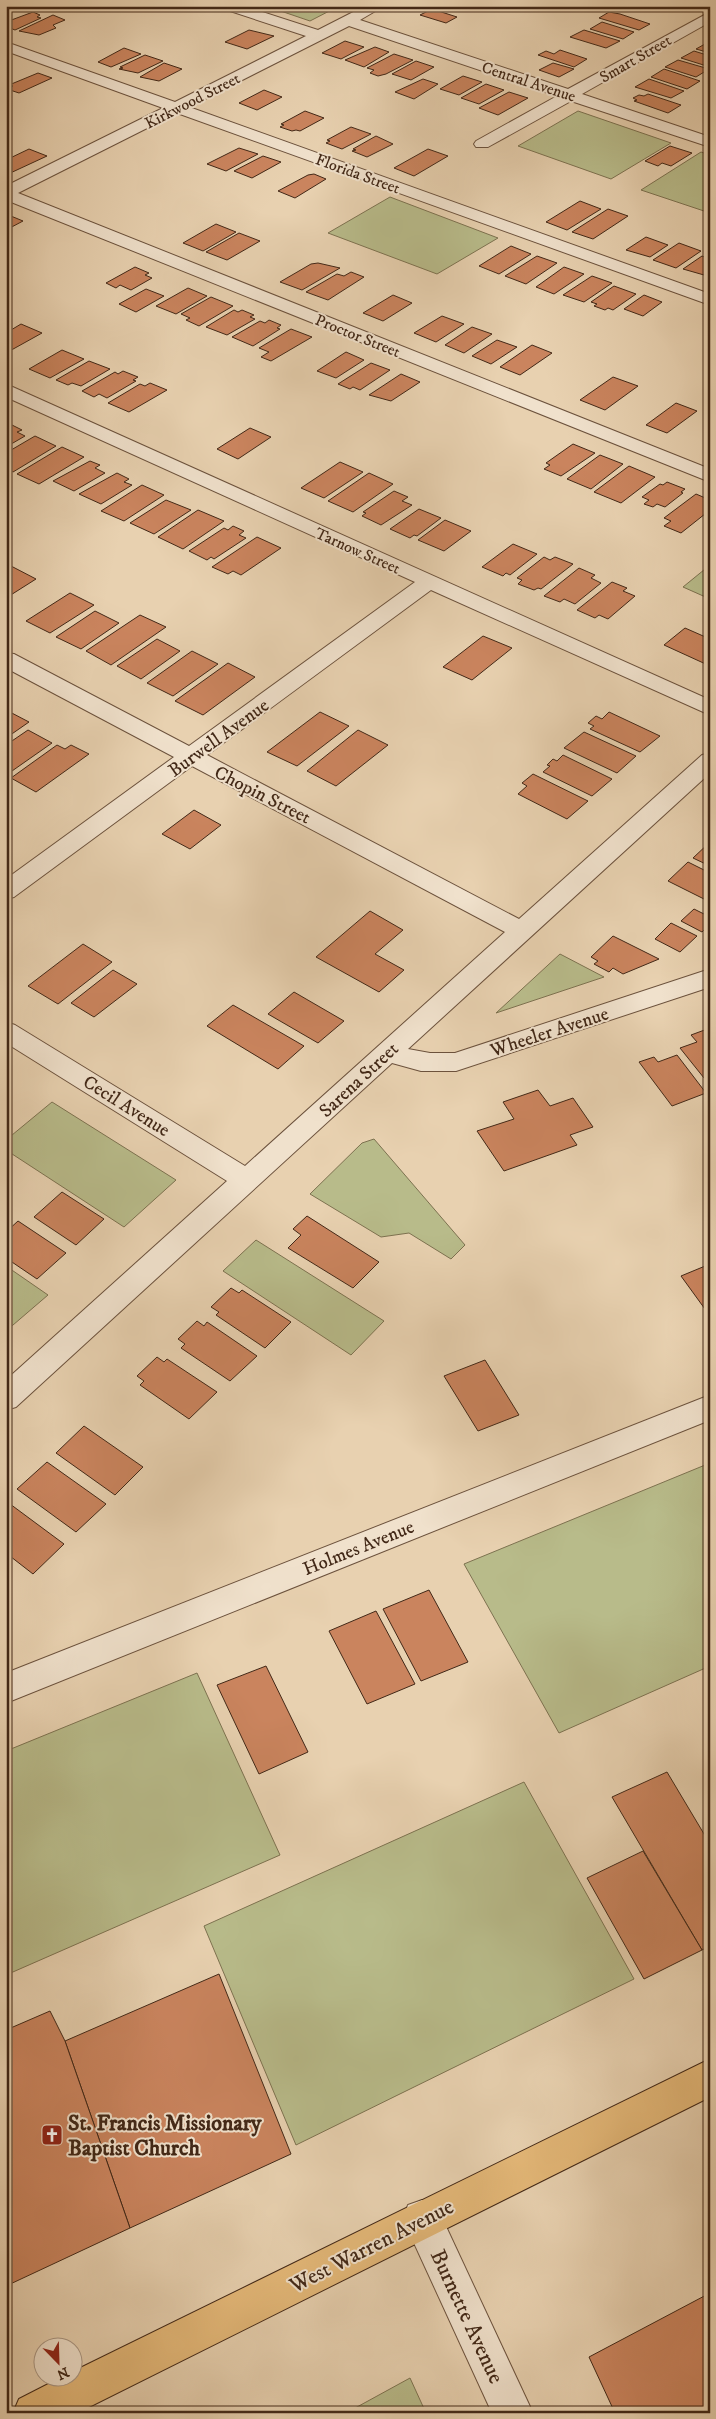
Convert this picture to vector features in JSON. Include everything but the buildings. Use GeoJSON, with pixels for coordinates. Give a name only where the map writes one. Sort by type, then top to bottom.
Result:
{"type":"FeatureCollection","features":[{"type":"Feature","properties":{"kind":"main road","name":"West Warren Avenue"},"geometry":{"type":"LineString","coordinates":[[33,2413],[224,2320],[422,2219],[710,2077]]}},
{"type":"Feature","properties":{"kind":"street"},"geometry":{"type":"LineString","coordinates":[[229,6],[318,36]]}},
{"type":"Feature","properties":{"kind":"street","name":"Kirkwood Street"},"geometry":{"type":"LineString","coordinates":[[6,194],[377,6]]}},
{"type":"Feature","properties":{"kind":"street","name":"Smart Street"},"geometry":{"type":"LineString","coordinates":[[482,144],[710,16]]}},
{"type":"Feature","properties":{"kind":"street","name":"Central Avenue"},"geometry":{"type":"LineString","coordinates":[[348,21],[710,142]]}},
{"type":"Feature","properties":{"kind":"street","name":"Florida Street"},"geometry":{"type":"LineString","coordinates":[[6,46],[710,300]]}},
{"type":"Feature","properties":{"kind":"street","name":"Proctor Street"},"geometry":{"type":"LineString","coordinates":[[6,194],[710,476]]}},
{"type":"Feature","properties":{"kind":"street","name":"Tarnow Street"},"geometry":{"type":"LineString","coordinates":[[6,390],[710,708]]}},
{"type":"Feature","properties":{"kind":"street","name":"Burwell Avenue"},"geometry":{"type":"LineString","coordinates":[[6,891],[192,757],[429,582]]}},
{"type":"Feature","properties":{"kind":"street","name":"Chopin Street"},"geometry":{"type":"LineString","coordinates":[[6,659],[520,930]]}},
{"type":"Feature","properties":{"kind":"street","name":"Sarena Street"},"geometry":{"type":"LineString","coordinates":[[6,1398],[520,930],[710,760]]}},
{"type":"Feature","properties":{"kind":"street","name":"Wheeler Avenue"},"geometry":{"type":"LineString","coordinates":[[388,1051],[403,1059],[421,1062],[439,1064],[456,1062],[710,978]]}},
{"type":"Feature","properties":{"kind":"street","name":"Cecil Avenue"},"geometry":{"type":"LineString","coordinates":[[6,1030],[247,1180]]}},
{"type":"Feature","properties":{"kind":"street","name":"Holmes Avenue"},"geometry":{"type":"LineString","coordinates":[[6,1688],[710,1406]]}},
{"type":"Feature","properties":{"kind":"street","name":"Burnette Avenue"},"geometry":{"type":"LineString","coordinates":[[422,2219],[513,2413]]}},
{"type":"Feature","properties":{"kind":"green space"},"geometry":{"type":"Polygon","coordinates":[[[266,6],[339,6],[310,21],[266,6]]]}},
{"type":"Feature","properties":{"kind":"green space"},"geometry":{"type":"Polygon","coordinates":[[[578,111],[671,143],[611,179],[518,146],[578,111]]]}},
{"type":"Feature","properties":{"kind":"green space"},"geometry":{"type":"Polygon","coordinates":[[[701,152],[710,155],[710,213],[641,190],[701,152]]]}},
{"type":"Feature","properties":{"kind":"green space"},"geometry":{"type":"Polygon","coordinates":[[[390,197],[498,238],[437,274],[328,233],[390,197]]]}},
{"type":"Feature","properties":{"kind":"green space"},"geometry":{"type":"Polygon","coordinates":[[[710,565],[710,599],[683,587],[710,565]]]}},
{"type":"Feature","properties":{"kind":"green space"},"geometry":{"type":"Polygon","coordinates":[[[560,954],[604,977],[496,1013],[560,954]]]}},
{"type":"Feature","properties":{"kind":"green space"},"geometry":{"type":"Polygon","coordinates":[[[52,1102],[176,1180],[124,1227],[6,1150],[6,1140],[52,1102]]]}},
{"type":"Feature","properties":{"kind":"green space"},"geometry":{"type":"Polygon","coordinates":[[[374,1139],[465,1245],[451,1259],[409,1233],[381,1237],[310,1194],[362,1143],[374,1139]]]}},
{"type":"Feature","properties":{"kind":"green space"},"geometry":{"type":"Polygon","coordinates":[[[256,1240],[384,1321],[351,1355],[223,1271],[256,1240]]]}},
{"type":"Feature","properties":{"kind":"green space"},"geometry":{"type":"Polygon","coordinates":[[[6,1266],[48,1295],[6,1331],[6,1266]]]}},
{"type":"Feature","properties":{"kind":"green space"},"geometry":{"type":"Polygon","coordinates":[[[710,1463],[710,1666],[559,1733],[464,1564],[710,1463]]]}},
{"type":"Feature","properties":{"kind":"green space"},"geometry":{"type":"Polygon","coordinates":[[[197,1673],[280,1855],[6,1975],[6,1751],[197,1673]]]}},
{"type":"Feature","properties":{"kind":"green space"},"geometry":{"type":"Polygon","coordinates":[[[524,1782],[634,1979],[296,2145],[204,1926],[524,1782]]]}},
{"type":"Feature","properties":{"kind":"green space"},"geometry":{"type":"Polygon","coordinates":[[[410,2378],[426,2413],[346,2413],[410,2378]]]}},
{"type":"Feature","properties":{"kind":"place","name":"St. Francis Missionary Baptist Church"},"geometry":{"type":"Point","coordinates":[52,2135]}}]}
